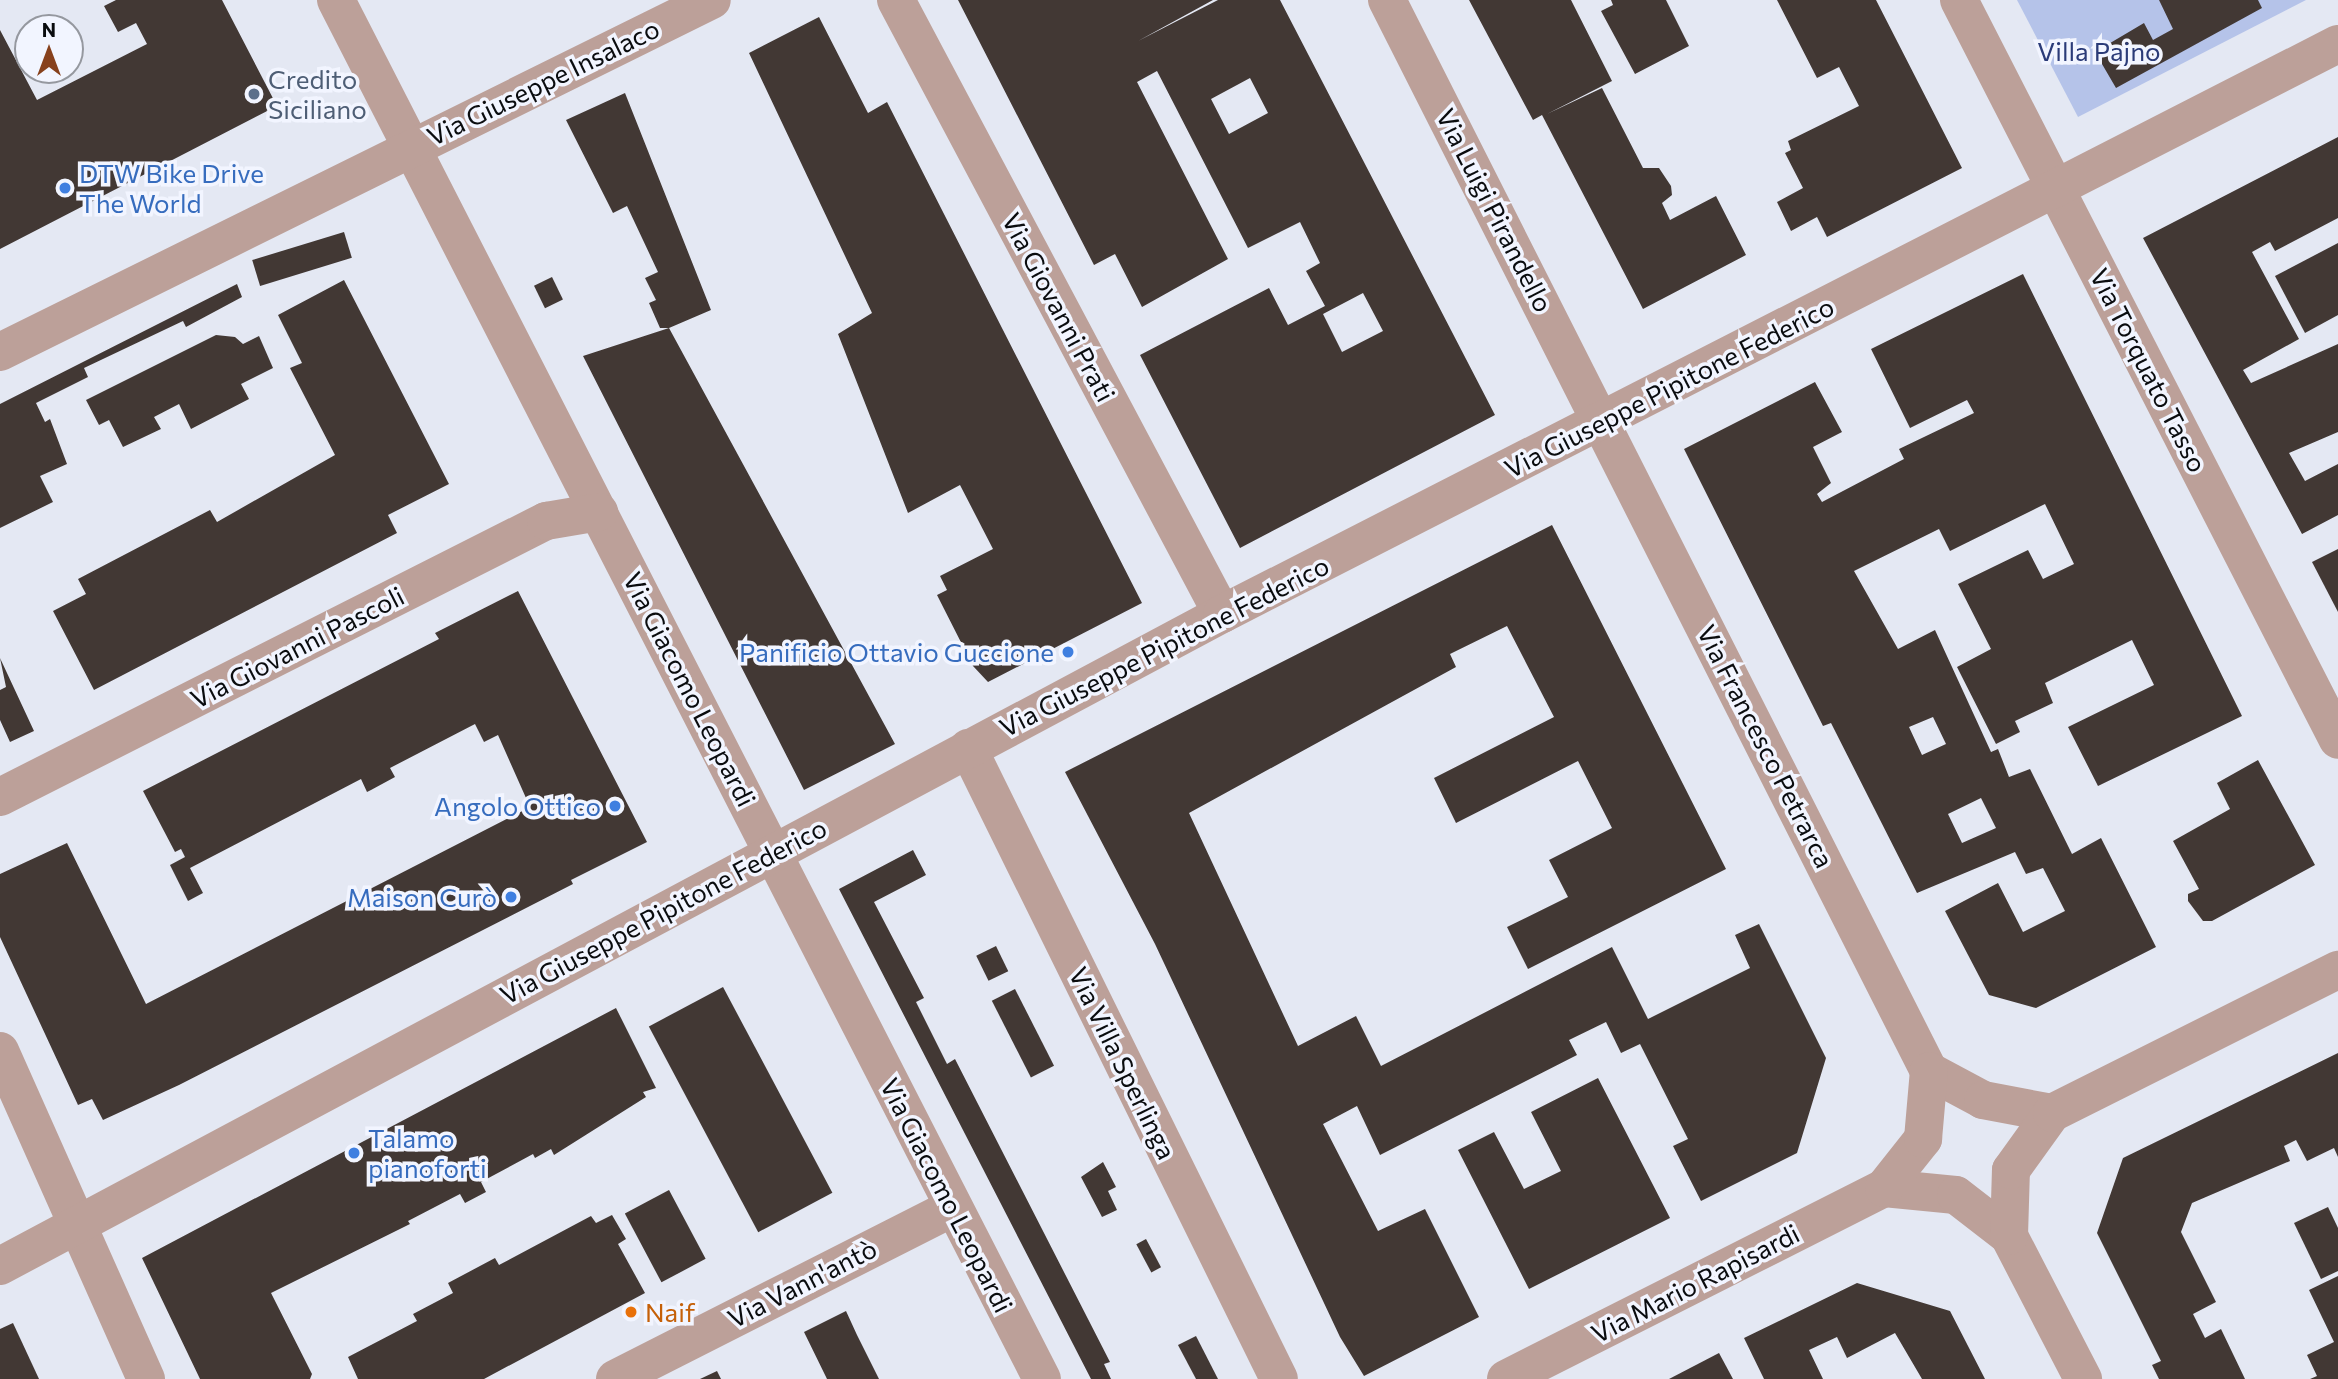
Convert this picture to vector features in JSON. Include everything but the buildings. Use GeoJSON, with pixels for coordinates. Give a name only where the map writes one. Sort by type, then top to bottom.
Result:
{"type":"FeatureCollection","features":[{"type":"Feature","properties":{"kind":"street","name":"Via Giacomo Leopardi"},"geometry":{"type":"LineString","coordinates":[[337,0],[774,852],[952,1208],[1042,1379]]}},
{"type":"Feature","properties":{"kind":"street","name":"Via Giuseppe Insalaco"},"geometry":{"type":"LineString","coordinates":[[0,352],[712,0]]}},
{"type":"Feature","properties":{"kind":"street","name":"Via Giovanni Prati"},"geometry":{"type":"LineString","coordinates":[[896,0],[1222,614]]}},
{"type":"Feature","properties":{"kind":"street","name":"Via Luigi Pirandello"},"geometry":{"type":"LineString","coordinates":[[1387,0],[1604,420]]}},
{"type":"Feature","properties":{"kind":"street","name":"Via Torquato Tasso"},"geometry":{"type":"LineString","coordinates":[[1959,0],[2338,740]]}},
{"type":"Feature","properties":{"kind":"street","name":"Via Giuseppe Pipitone Federico"},"geometry":{"type":"LineString","coordinates":[[0,1266],[1222,614],[2338,44]]}},
{"type":"Feature","properties":{"kind":"street","name":"Via Francesco Petrarca"},"geometry":{"type":"LineString","coordinates":[[1604,420],[1929,1071]]}},
{"type":"Feature","properties":{"kind":"street","name":"Via Giovanni Pascoli"},"geometry":{"type":"LineString","coordinates":[[0,797],[546,521],[599,512]]}},
{"type":"Feature","properties":{"kind":"street","name":"Via Villa Sperlinga"},"geometry":{"type":"LineString","coordinates":[[968,748],[1279,1379]]}},
{"type":"Feature","properties":{"kind":"street"},"geometry":{"type":"LineString","coordinates":[[2009,1236],[2011,1170],[2052,1113],[2338,970]]}},
{"type":"Feature","properties":{"kind":"street"},"geometry":{"type":"LineString","coordinates":[[0,1051],[146,1379]]}},
{"type":"Feature","properties":{"kind":"street"},"geometry":{"type":"LineString","coordinates":[[1884,1188],[1923,1139],[1929,1071],[1983,1100],[2052,1113]]}},
{"type":"Feature","properties":{"kind":"street"},"geometry":{"type":"LineString","coordinates":[[1884,1188],[1956,1195],[2009,1236],[2083,1379]]}},
{"type":"Feature","properties":{"kind":"street","name":"Via Mario Rapisardi"},"geometry":{"type":"LineString","coordinates":[[1506,1379],[1884,1188]]}},
{"type":"Feature","properties":{"kind":"street","name":"Via Vann'antò"},"geometry":{"type":"LineString","coordinates":[[615,1379],[952,1208]]}},
{"type":"Feature","properties":{"kind":"green space","name":"Villa Pajno"},"geometry":{"type":"Polygon","coordinates":[[[2017,0],[2306,0],[2078,117],[2017,0]]]}},
{"type":"Feature","properties":{"kind":"place","name":"Credito Siciliano"},"geometry":{"type":"Point","coordinates":[254,94]}},
{"type":"Feature","properties":{"kind":"place","name":"DTW Bike Drive The World"},"geometry":{"type":"Point","coordinates":[65,188]}},
{"type":"Feature","properties":{"kind":"place","name":"Panificio Ottavio Guccione"},"geometry":{"type":"Point","coordinates":[1068,652]}},
{"type":"Feature","properties":{"kind":"place","name":"Angolo Ottico"},"geometry":{"type":"Point","coordinates":[615,806]}},
{"type":"Feature","properties":{"kind":"place","name":"Maison Curò"},"geometry":{"type":"Point","coordinates":[511,897]}},
{"type":"Feature","properties":{"kind":"place","name":"Talamo pianoforti"},"geometry":{"type":"Point","coordinates":[354,1153]}},
{"type":"Feature","properties":{"kind":"place","name":"Naif"},"geometry":{"type":"Point","coordinates":[631,1312]}}]}
